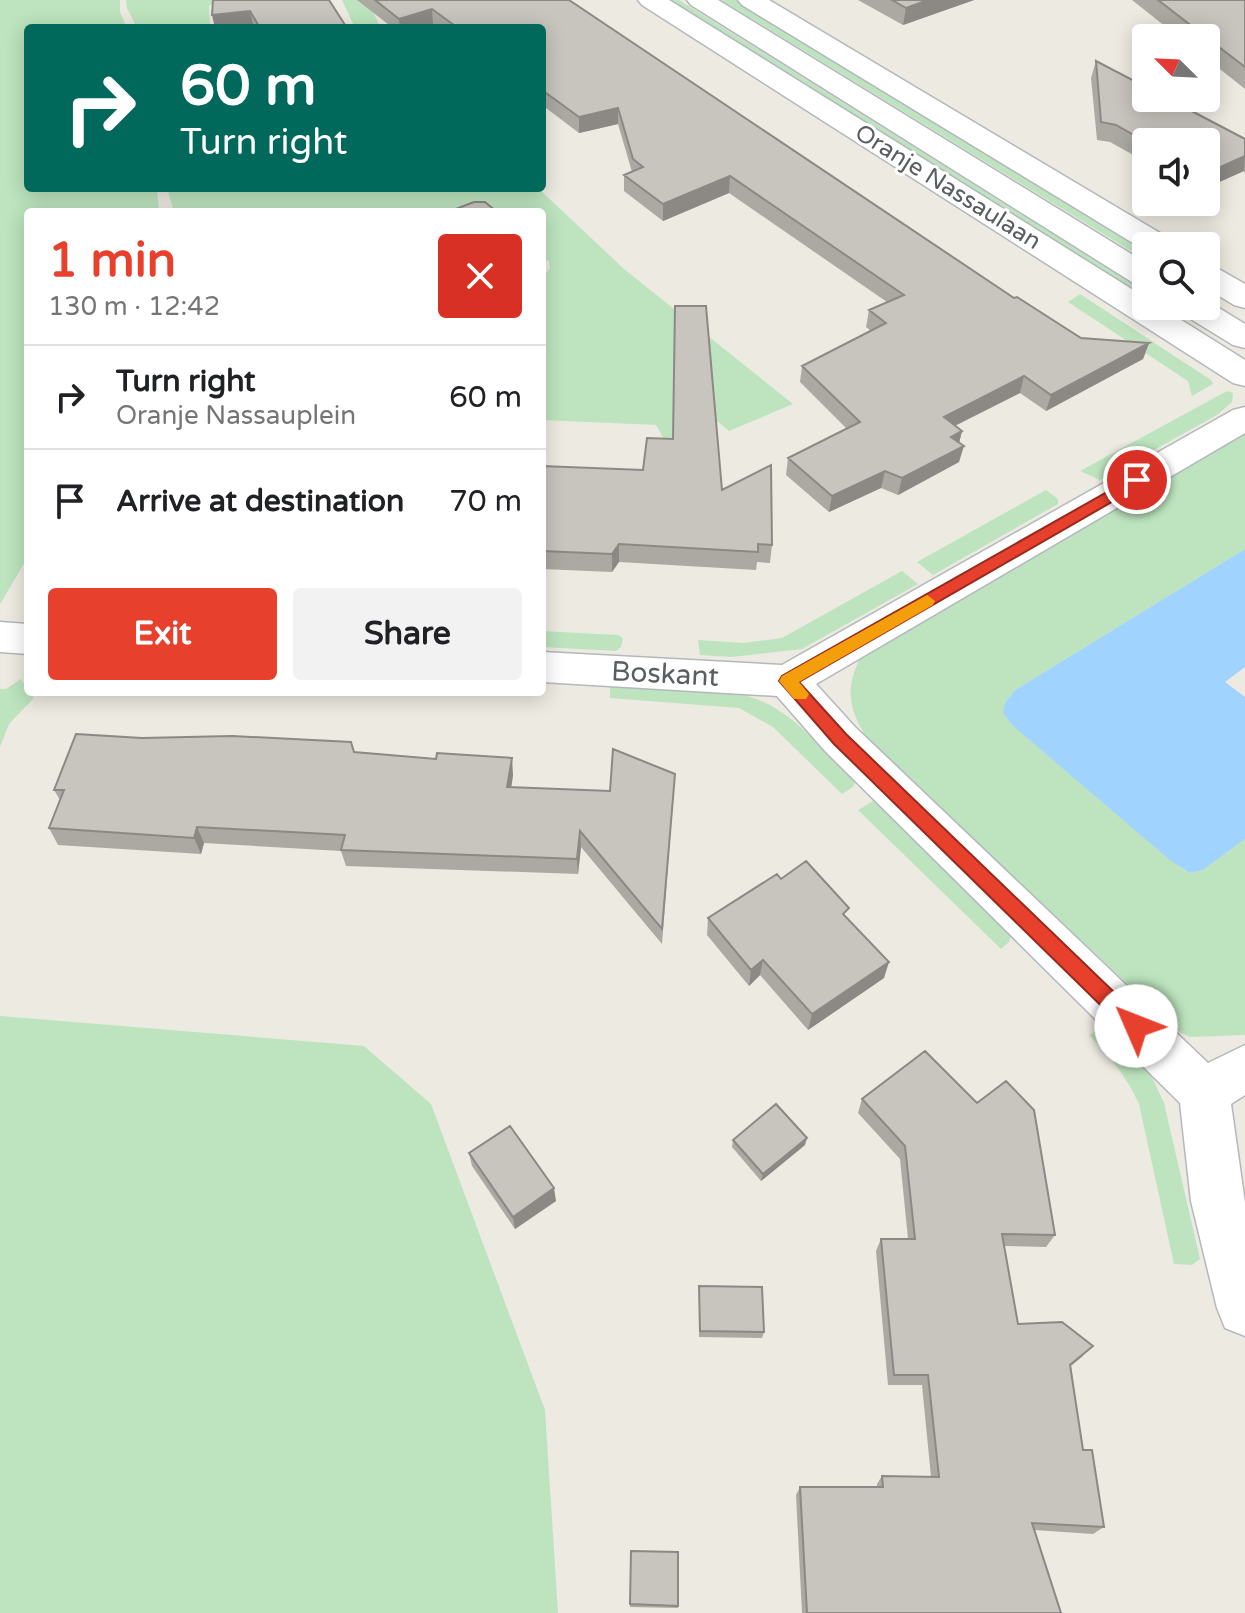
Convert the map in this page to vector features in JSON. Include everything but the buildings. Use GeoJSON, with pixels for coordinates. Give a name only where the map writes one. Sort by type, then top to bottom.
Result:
{"type":"FeatureCollection","features":[{"type":"Feature","properties":{"kind":"street","name":"Oranje Nassaulaan"},"geometry":{"type":"LineString","coordinates":[[651,0],[1245,375]]}},
{"type":"Feature","properties":{"kind":"street","name":"Oranje Nassaulaan"},"geometry":{"type":"LineString","coordinates":[[700,0],[1132,268]]}},
{"type":"Feature","properties":{"kind":"street"},"geometry":{"type":"LineString","coordinates":[[751,0],[1136,232]]}},
{"type":"Feature","properties":{"kind":"street"},"geometry":{"type":"LineString","coordinates":[[1220,283],[1245,298]]}},
{"type":"Feature","properties":{"kind":"street"},"geometry":{"type":"LineString","coordinates":[[1216,320],[1245,338]]}},
{"type":"Feature","properties":{"kind":"street"},"geometry":{"type":"LineString","coordinates":[[1245,418],[788,681],[840,739],[1225,1080],[1218,1201],[1245,1308]]}},
{"type":"Feature","properties":{"kind":"street"},"geometry":{"type":"LineString","coordinates":[[0,637],[24,639]]}},
{"type":"Feature","properties":{"kind":"street","name":"Boskant"},"geometry":{"type":"LineString","coordinates":[[546,667],[788,681]]}},
{"type":"Feature","properties":{"kind":"green space"},"geometry":{"type":"Polygon","coordinates":[[[0,0],[120,0],[120,12],[125,24],[24,24],[24,192],[157,192],[159,208],[24,208],[24,564],[0,604],[0,0]]]}},
{"type":"Feature","properties":{"kind":"green space"},"geometry":{"type":"Polygon","coordinates":[[[126,0],[257,0],[209,5],[210,24],[135,24],[126,0]]]}},
{"type":"Feature","properties":{"kind":"green space"},"geometry":{"type":"Polygon","coordinates":[[[342,0],[367,0],[379,24],[353,24],[342,0]]]}},
{"type":"Feature","properties":{"kind":"green space"},"geometry":{"type":"Polygon","coordinates":[[[666,0],[679,0],[1132,283],[1132,295],[666,0]]]}},
{"type":"Feature","properties":{"kind":"green space"},"geometry":{"type":"Polygon","coordinates":[[[721,0],[737,0],[1132,240],[1132,251],[721,0]]]}},
{"type":"Feature","properties":{"kind":"green space"},"geometry":{"type":"Polygon","coordinates":[[[168,192],[542,192],[624,269],[793,404],[729,431],[678,388],[671,451],[656,425],[546,420],[546,274],[550,268],[546,260],[546,208],[173,208],[168,192]]]}},
{"type":"Feature","properties":{"kind":"green space"},"geometry":{"type":"Polygon","coordinates":[[[1080,294],[1213,384],[1192,396],[1188,381],[1068,302],[1080,294]]]}},
{"type":"Feature","properties":{"kind":"green space"},"geometry":{"type":"Polygon","coordinates":[[[1227,391],[1233,393],[1232,402],[1217,415],[1100,480],[1080,471],[1227,391]]]}},
{"type":"Feature","properties":{"kind":"green space"},"geometry":{"type":"Polygon","coordinates":[[[1245,432],[1245,549],[1015,690],[1005,703],[1013,726],[1190,873],[1203,870],[1245,839],[1245,1035],[1190,1037],[1178,1031],[868,741],[853,709],[852,679],[861,656],[1245,432]]]}},
{"type":"Feature","properties":{"kind":"green space"},"geometry":{"type":"Polygon","coordinates":[[[1046,490],[1058,499],[1058,504],[933,575],[917,562],[1046,490]]]}},
{"type":"Feature","properties":{"kind":"green space"},"geometry":{"type":"Polygon","coordinates":[[[902,571],[918,584],[802,649],[732,657],[700,655],[698,640],[744,643],[782,638],[902,571]]]}},
{"type":"Feature","properties":{"kind":"green space"},"geometry":{"type":"Polygon","coordinates":[[[546,631],[618,635],[623,638],[621,647],[616,651],[546,647],[546,631]]]}},
{"type":"Feature","properties":{"kind":"green space"},"geometry":{"type":"Polygon","coordinates":[[[21,679],[24,696],[34,698],[9,724],[0,747],[0,689],[6,689],[21,679]]]}},
{"type":"Feature","properties":{"kind":"green space"},"geometry":{"type":"Polygon","coordinates":[[[615,683],[722,690],[761,701],[789,717],[809,734],[855,782],[853,787],[842,794],[773,727],[739,708],[610,698],[610,687],[615,683]]]}},
{"type":"Feature","properties":{"kind":"green space"},"geometry":{"type":"Polygon","coordinates":[[[875,800],[1012,932],[1009,942],[1001,949],[858,810],[875,800]]]}},
{"type":"Feature","properties":{"kind":"green space"},"geometry":{"type":"Polygon","coordinates":[[[0,1016],[364,1046],[431,1104],[545,1410],[558,1613],[0,1613],[0,1016]]]}},
{"type":"Feature","properties":{"kind":"green space"},"geometry":{"type":"Polygon","coordinates":[[[1108,1025],[1150,1073],[1164,1103],[1200,1259],[1192,1265],[1174,1264],[1139,1104],[1117,1067],[1089,1035],[1108,1025]]]}},
{"type":"Feature","properties":{"kind":"water"},"geometry":{"type":"Polygon","coordinates":[[[1245,549],[1245,667],[1225,682],[1245,697],[1245,839],[1203,870],[1190,873],[1171,861],[1013,726],[1003,713],[1005,703],[1015,690],[1245,549]]]}},
{"type":"Feature","properties":{"kind":"slow traffic"},"geometry":{"type":"LineString","coordinates":[[800,694],[788,681],[927,601]]}},
{"type":"Feature","properties":{"kind":"route"},"geometry":{"type":"LineString","coordinates":[[1136,1026],[840,739],[788,681],[1137,480]]}}]}
